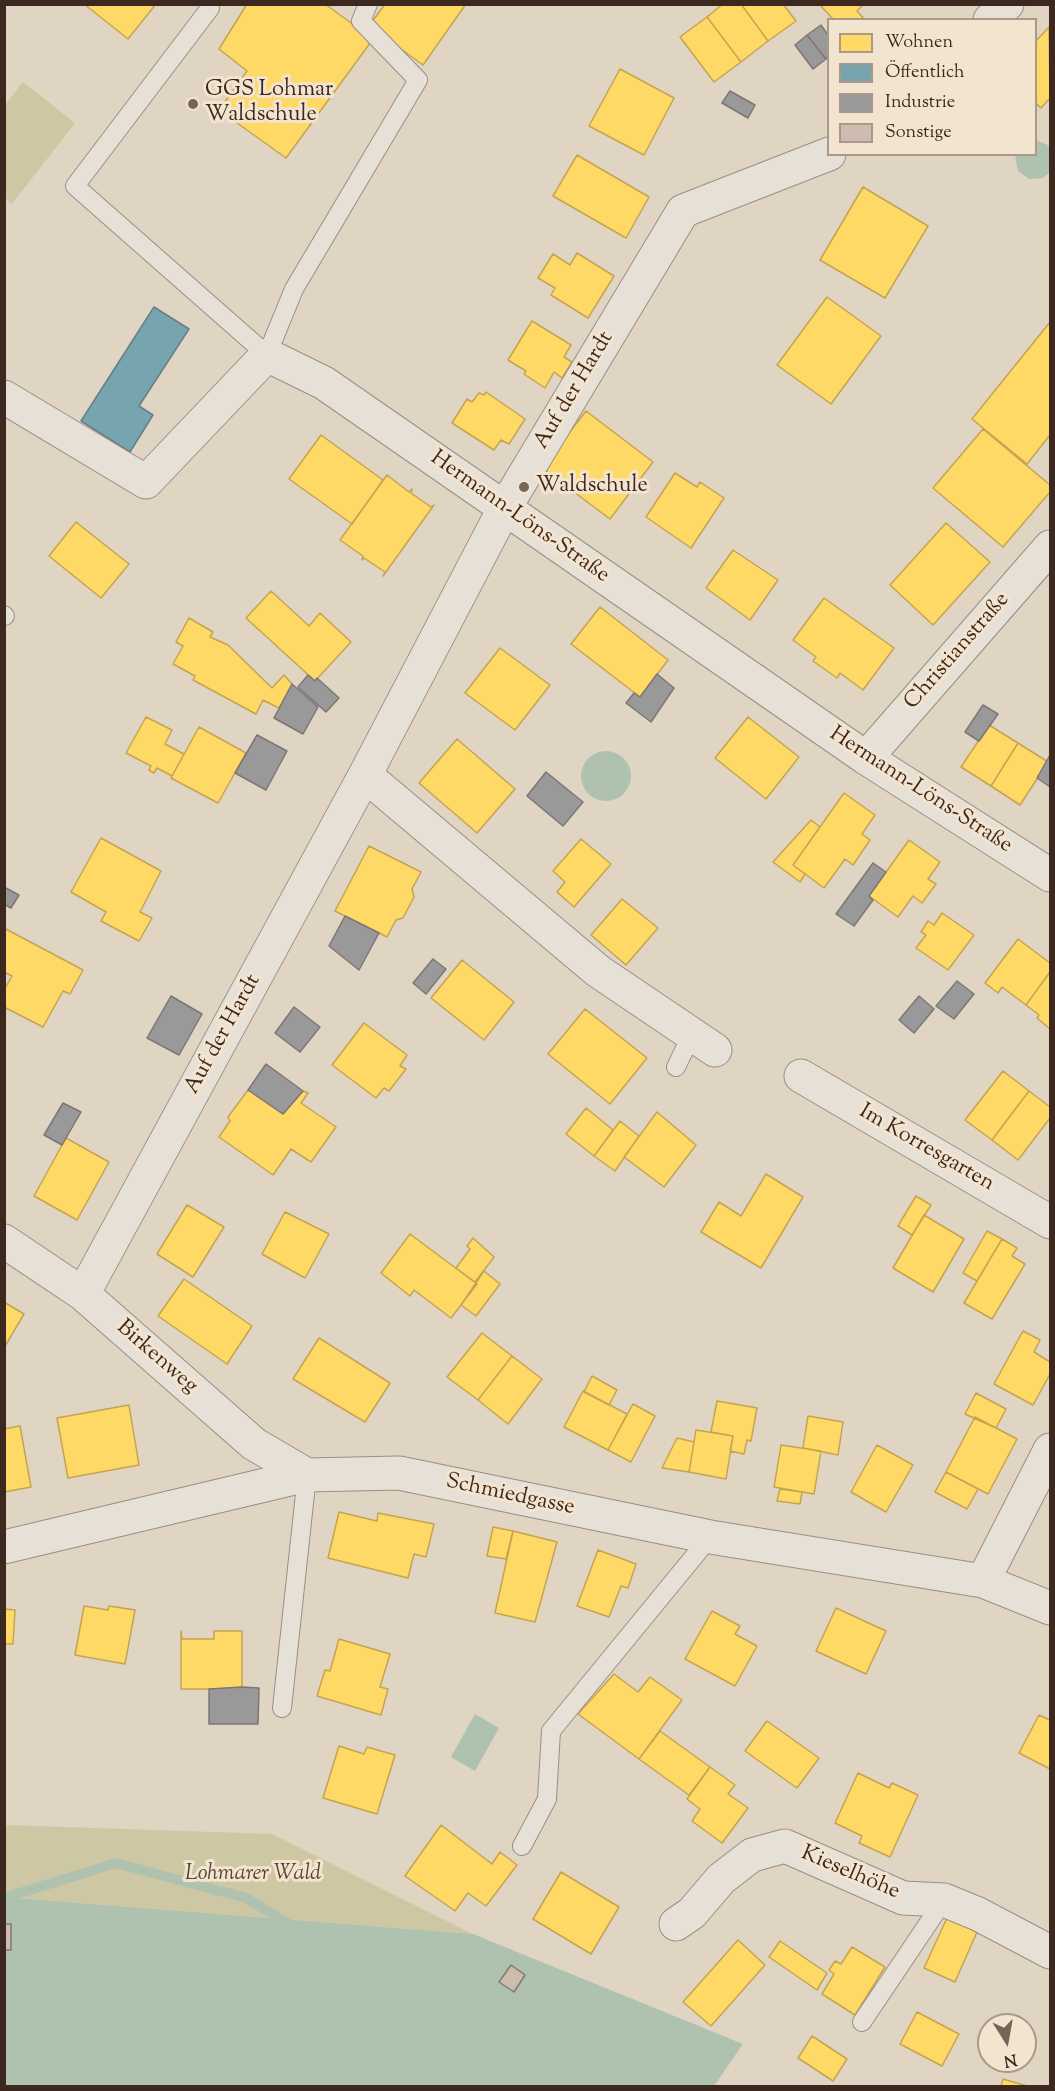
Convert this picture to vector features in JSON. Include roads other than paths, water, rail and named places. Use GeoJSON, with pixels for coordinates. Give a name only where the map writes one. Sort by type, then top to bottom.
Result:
{"type":"FeatureCollection","features":[{"type":"Feature","properties":{"kind":"street"},"geometry":{"type":"LineString","coordinates":[[992,18],[1007,4]]}},
{"type":"Feature","properties":{"kind":"street","name":"Auf der Hardt"},"geometry":{"type":"LineString","coordinates":[[83,1294],[365,775],[504,509],[683,211],[827,155]]}},
{"type":"Feature","properties":{"kind":"street"},"geometry":{"type":"LineString","coordinates":[[4,397],[146,482],[267,355]]}},
{"type":"Feature","properties":{"kind":"street","name":"Hermann-Löns-Straße"},"geometry":{"type":"LineString","coordinates":[[267,355],[324,383],[866,758],[1050,875]]}},
{"type":"Feature","properties":{"kind":"street","name":"Christianstraße"},"geometry":{"type":"LineString","coordinates":[[866,758],[1050,546]]}},
{"type":"Feature","properties":{"kind":"street"},"geometry":{"type":"LineString","coordinates":[[365,775],[598,971],[704,1042]]}},
{"type":"Feature","properties":{"kind":"street","name":"Im Korresgarten"},"geometry":{"type":"LineString","coordinates":[[801,1076],[1050,1222]]}},
{"type":"Feature","properties":{"kind":"street","name":"Birkenweg"},"geometry":{"type":"LineString","coordinates":[[4,1241],[83,1294],[254,1444],[308,1475]]}},
{"type":"Feature","properties":{"kind":"street"},"geometry":{"type":"LineString","coordinates":[[983,1581],[1050,1450]]}},
{"type":"Feature","properties":{"kind":"street","name":"Schmiedgasse"},"geometry":{"type":"LineString","coordinates":[[4,1547],[308,1475],[399,1473],[710,1537],[983,1581],[1050,1608]]}},
{"type":"Feature","properties":{"kind":"street","name":"Kieselhöhe"},"geometry":{"type":"LineString","coordinates":[[676,1924],[692,1913],[721,1879],[752,1856],[785,1846],[903,1898],[944,1900],[978,1914],[1050,1952]]}},
{"type":"Feature","properties":{"kind":"lane"},"geometry":{"type":"LineString","coordinates":[[210,8],[75,186],[267,355],[294,289],[418,80],[361,21],[368,4]]}},
{"type":"Feature","properties":{"kind":"lane"},"geometry":{"type":"LineString","coordinates":[[676,1067],[704,1042]]}},
{"type":"Feature","properties":{"kind":"lane"},"geometry":{"type":"LineString","coordinates":[[282,1708],[308,1475]]}},
{"type":"Feature","properties":{"kind":"lane"},"geometry":{"type":"LineString","coordinates":[[522,1846],[547,1799],[551,1731],[710,1537]]}},
{"type":"Feature","properties":{"kind":"lane"},"geometry":{"type":"LineString","coordinates":[[862,2022],[944,1900]]}},
{"type":"Feature","properties":{"kind":"waterway"},"geometry":{"type":"LineString","coordinates":[[4,1898],[116,1863],[246,1898],[292,1926]]}},
{"type":"Feature","properties":{"kind":"place","name":"GGS Lohmar Waldschule"},"geometry":{"type":"Point","coordinates":[193,104]}},
{"type":"Feature","properties":{"kind":"place","name":"Waldschule"},"geometry":{"type":"Point","coordinates":[524,487]}},
{"type":"Feature","properties":{"kind":"park label","name":"Lohmarer Wald"},"geometry":{"type":"Point","coordinates":[253,1875]}}]}
